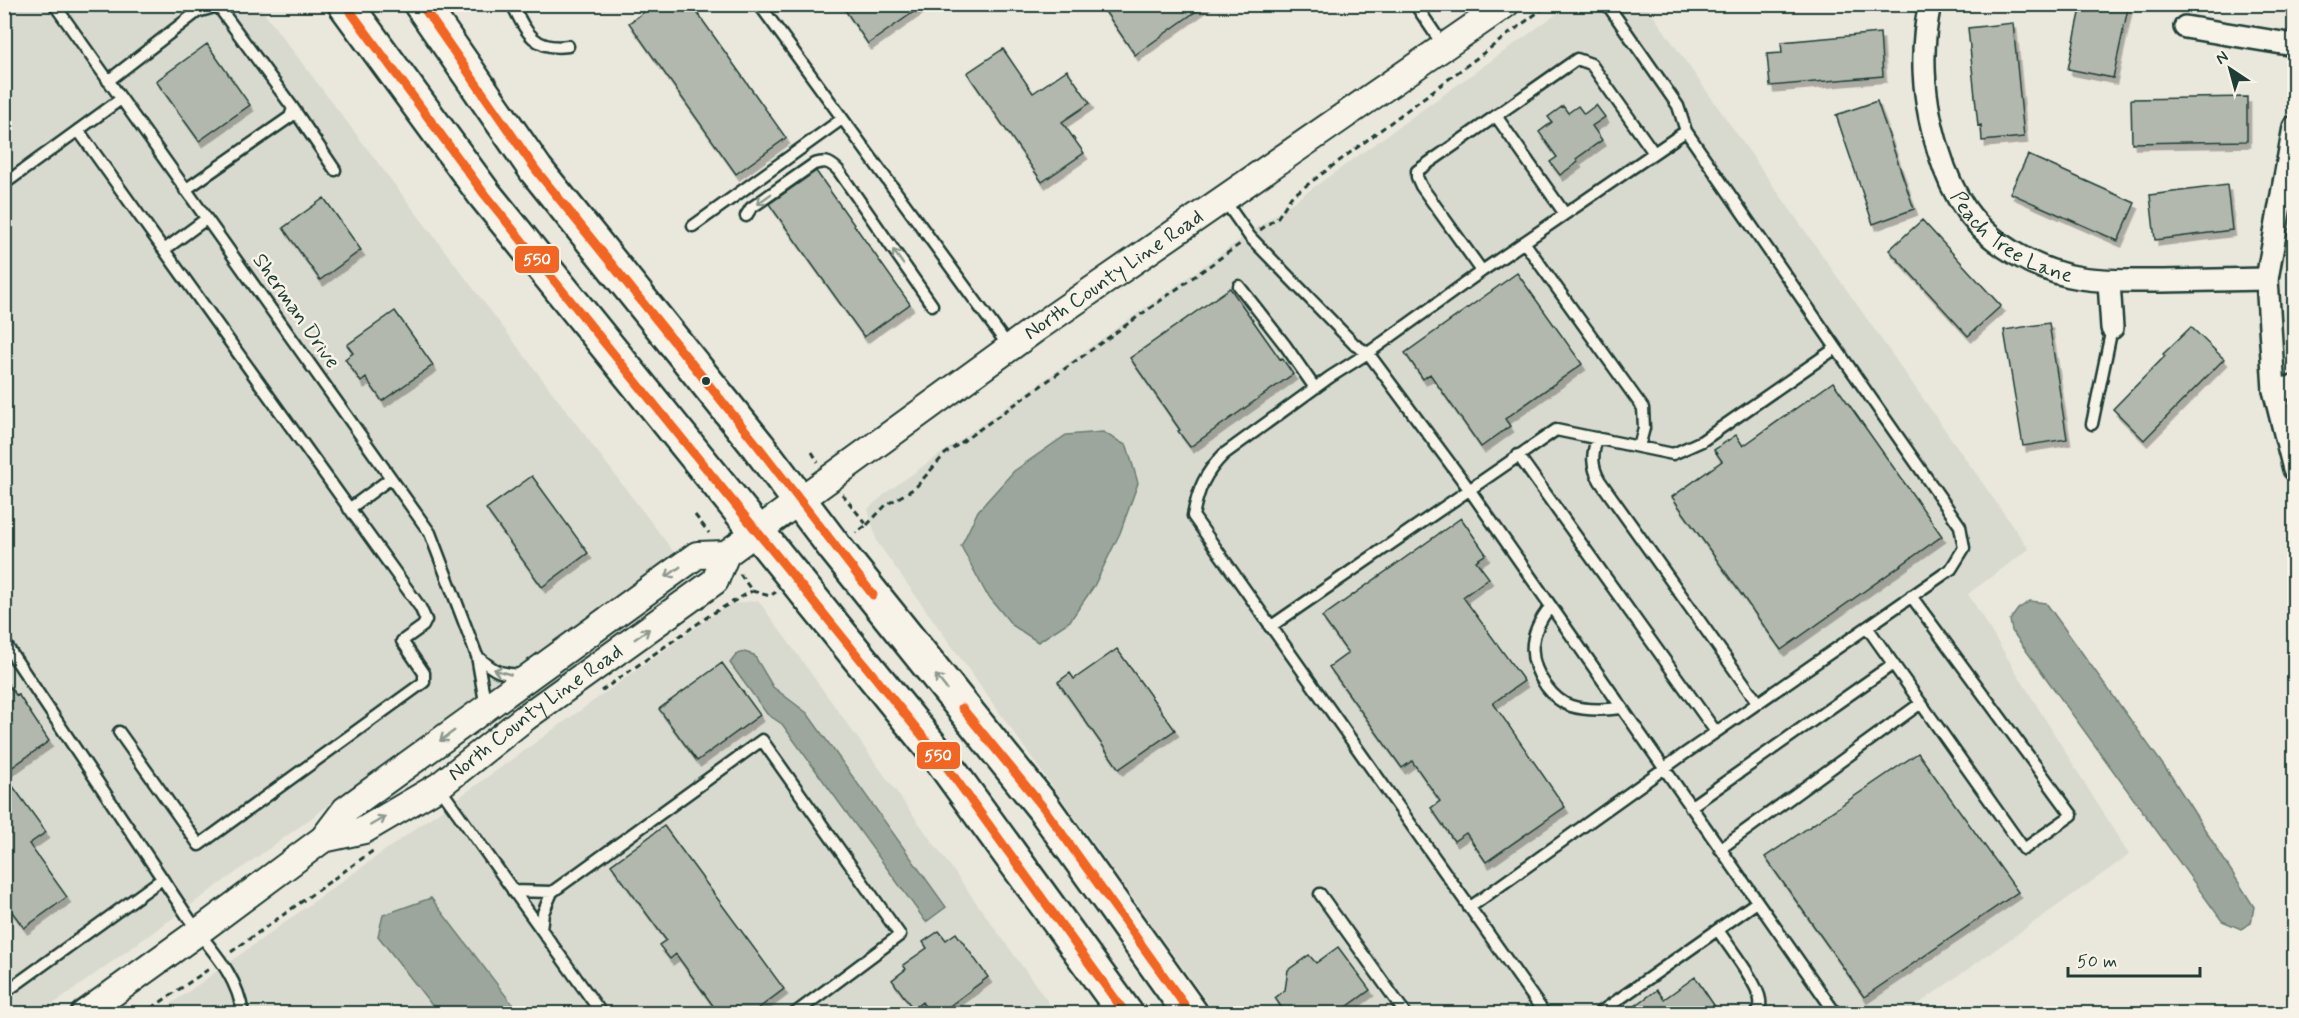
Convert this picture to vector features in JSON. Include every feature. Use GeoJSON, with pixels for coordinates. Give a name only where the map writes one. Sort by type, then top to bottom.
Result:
{"type":"FeatureCollection","features":[{"type":"Feature","properties":{"kind":"main road"},"geometry":{"type":"LineString","coordinates":[[345,4],[485,195],[941,759],[1126,1014]]}},
{"type":"Feature","properties":{"kind":"main road"},"geometry":{"type":"LineString","coordinates":[[421,4],[536,170],[1043,807],[1191,1014]]}},
{"type":"Feature","properties":{"kind":"street","name":"North County Line Road"},"geometry":{"type":"LineString","coordinates":[[84,1014],[323,839],[345,810],[697,555],[726,554],[1009,347],[1506,4]]}},
{"type":"Feature","properties":{"kind":"street","name":"Peach Tree Lane"},"geometry":{"type":"LineString","coordinates":[[1930,4],[1926,22],[1924,74],[1934,137],[1943,163],[1966,210],[1998,242],[2035,264],[2069,276],[2109,282],[2267,279]]}},
{"type":"Feature","properties":{"kind":"street"},"geometry":{"type":"LineString","coordinates":[[2185,27],[2295,45]]}},
{"type":"Feature","properties":{"kind":"street"},"geometry":{"type":"LineString","coordinates":[[2295,127],[2267,279],[2274,390],[2295,469]]}},
{"type":"Feature","properties":{"kind":"street"},"geometry":{"type":"LineString","coordinates":[[2109,282],[2112,328]]}},
{"type":"Feature","properties":{"kind":"street"},"geometry":{"type":"LineString","coordinates":[[2274,390],[2295,387]]}},
{"type":"Feature","properties":{"kind":"street","name":"North County Line Road"},"geometry":{"type":"LineString","coordinates":[[323,839],[364,830],[439,786],[526,717],[716,581],[726,554]]}},
{"type":"Feature","properties":{"kind":"lane","name":"Sherman Drive"},"geometry":{"type":"LineString","coordinates":[[54,4],[430,533],[477,656],[486,709]]}},
{"type":"Feature","properties":{"kind":"lane"},"geometry":{"type":"LineString","coordinates":[[513,4],[534,39],[542,46],[556,48],[567,46]]}},
{"type":"Feature","properties":{"kind":"lane"},"geometry":{"type":"LineString","coordinates":[[759,4],[1009,347]]}},
{"type":"Feature","properties":{"kind":"lane"},"geometry":{"type":"LineString","coordinates":[[1415,4],[1445,48]]}},
{"type":"Feature","properties":{"kind":"lane"},"geometry":{"type":"LineString","coordinates":[[1469,908],[1716,732],[1951,569],[1964,549],[1960,526],[1686,131],[1678,106],[1607,4]]}},
{"type":"Feature","properties":{"kind":"lane"},"geometry":{"type":"LineString","coordinates":[[108,81],[197,12],[218,6],[293,108],[335,170]]}},
{"type":"Feature","properties":{"kind":"lane"},"geometry":{"type":"LineString","coordinates":[[1482,271],[1421,186],[1417,171],[1577,59],[1591,64],[1654,153]]}},
{"type":"Feature","properties":{"kind":"lane"},"geometry":{"type":"LineString","coordinates":[[4,184],[121,99]]}},
{"type":"Feature","properties":{"kind":"lane"},"geometry":{"type":"LineString","coordinates":[[185,190],[290,117],[293,108]]}},
{"type":"Feature","properties":{"kind":"lane"},"geometry":{"type":"LineString","coordinates":[[1496,116],[1566,214]]}},
{"type":"Feature","properties":{"kind":"lane"},"geometry":{"type":"LineString","coordinates":[[693,226],[842,119]]}},
{"type":"Feature","properties":{"kind":"lane"},"geometry":{"type":"LineString","coordinates":[[78,130],[426,620],[423,626],[402,641],[424,673],[424,682],[199,845],[119,732]]}},
{"type":"Feature","properties":{"kind":"lane"},"geometry":{"type":"LineString","coordinates":[[1545,1014],[1193,516],[1197,495],[1210,468],[1224,454],[1482,271],[1686,131]]}},
{"type":"Feature","properties":{"kind":"lane"},"geometry":{"type":"LineString","coordinates":[[746,216],[751,208],[814,164],[825,161],[831,163],[932,305]]}},
{"type":"Feature","properties":{"kind":"lane"},"geometry":{"type":"LineString","coordinates":[[1224,199],[1250,237],[1355,345],[1368,353],[1469,489],[1758,902],[1831,1012]]}},
{"type":"Feature","properties":{"kind":"lane"},"geometry":{"type":"LineString","coordinates":[[164,250],[206,219]]}},
{"type":"Feature","properties":{"kind":"lane"},"geometry":{"type":"LineString","coordinates":[[1524,242],[1643,408],[1644,429],[1639,447]]}},
{"type":"Feature","properties":{"kind":"lane"},"geometry":{"type":"LineString","coordinates":[[1239,286],[1286,345],[1315,388]]}},
{"type":"Feature","properties":{"kind":"lane"},"geometry":{"type":"LineString","coordinates":[[2092,424],[2112,328]]}},
{"type":"Feature","properties":{"kind":"lane"},"geometry":{"type":"LineString","coordinates":[[1270,627],[1556,430],[1673,454],[1702,441],[1836,348]]}},
{"type":"Feature","properties":{"kind":"lane"},"geometry":{"type":"LineString","coordinates":[[1597,438],[1592,454],[1593,470],[1758,703]]}},
{"type":"Feature","properties":{"kind":"lane"},"geometry":{"type":"LineString","coordinates":[[1518,455],[1716,732]]}},
{"type":"Feature","properties":{"kind":"lane"},"geometry":{"type":"LineString","coordinates":[[349,509],[391,478]]}},
{"type":"Feature","properties":{"kind":"lane"},"geometry":{"type":"LineString","coordinates":[[1867,627],[2024,849],[2072,814],[1911,596]]}},
{"type":"Feature","properties":{"kind":"lane"},"geometry":{"type":"LineString","coordinates":[[1551,606],[1538,623],[1531,647],[1532,660],[1541,679],[1552,694],[1568,706],[1599,710],[1621,708]]}},
{"type":"Feature","properties":{"kind":"lane"},"geometry":{"type":"LineString","coordinates":[[4,642],[198,932],[229,972],[239,994],[243,1014]]}},
{"type":"Feature","properties":{"kind":"lane"},"geometry":{"type":"LineString","coordinates":[[477,656],[492,669],[504,674],[531,675]]}},
{"type":"Feature","properties":{"kind":"lane"},"geometry":{"type":"LineString","coordinates":[[1690,807],[1893,664]]}},
{"type":"Feature","properties":{"kind":"lane"},"geometry":{"type":"LineString","coordinates":[[1720,849],[1921,704]]}},
{"type":"Feature","properties":{"kind":"lane"},"geometry":{"type":"LineString","coordinates":[[541,929],[543,913],[552,892],[762,740],[900,935],[794,1014]]}},
{"type":"Feature","properties":{"kind":"lane"},"geometry":{"type":"LineString","coordinates":[[439,786],[602,1014]]}},
{"type":"Feature","properties":{"kind":"lane"},"geometry":{"type":"LineString","coordinates":[[4,993],[162,879]]}},
{"type":"Feature","properties":{"kind":"lane"},"geometry":{"type":"LineString","coordinates":[[513,891],[552,892]]}},
{"type":"Feature","properties":{"kind":"lane"},"geometry":{"type":"LineString","coordinates":[[1320,894],[1402,1010],[1398,1014]]}},
{"type":"Feature","properties":{"kind":"lane"},"geometry":{"type":"LineString","coordinates":[[1598,1014],[1758,902]]}},
{"type":"Feature","properties":{"kind":"lane"},"geometry":{"type":"LineString","coordinates":[[1718,930],[1756,987],[1760,999],[1760,1006],[1756,1014]]}},
{"type":"Feature","properties":{"kind":"path"},"geometry":{"type":"LineString","coordinates":[[867,525],[886,505],[915,488],[945,454],[1278,217],[1291,197],[1549,4]]}},
{"type":"Feature","properties":{"kind":"shaded area"},"geometry":{"type":"Polygon","coordinates":[[[5,5],[258,5],[676,555],[41,1013],[5,1014],[5,5]]]}},
{"type":"Feature","properties":{"kind":"shaded area"},"geometry":{"type":"Polygon","coordinates":[[[1569,5],[1646,5],[2029,549],[1968,594],[2129,855],[1906,1013],[1215,1013],[877,542],[868,509],[887,492],[1569,5]]]}},
{"type":"Feature","properties":{"kind":"shaded area"},"geometry":{"type":"Polygon","coordinates":[[[1103,432],[1127,446],[1138,483],[1120,533],[1094,586],[1070,621],[1038,642],[1012,625],[986,593],[961,546],[978,511],[1014,471],[1066,435],[1103,432]]]}},
{"type":"Feature","properties":{"kind":"shaded area"},"geometry":{"type":"Polygon","coordinates":[[[758,600],[1056,1013],[157,1014],[727,605],[758,600]]]}},
{"type":"Feature","properties":{"kind":"shaded area"},"geometry":{"type":"Polygon","coordinates":[[[2030,601],[2046,603],[2171,776],[2254,907],[2251,923],[2241,929],[2222,921],[2012,631],[2010,620],[2018,609],[2030,601]]]}},
{"type":"Feature","properties":{"kind":"shaded area"},"geometry":{"type":"Polygon","coordinates":[[[744,652],[754,655],[773,687],[807,713],[946,907],[926,922],[782,724],[767,714],[730,663],[737,654],[744,652]]]}},
{"type":"Feature","properties":{"kind":"shaded area"},"geometry":{"type":"Polygon","coordinates":[[[431,898],[519,1013],[438,1013],[378,936],[383,915],[431,898]]]}},
{"type":"Feature","properties":{"kind":"building"},"geometry":{"type":"Polygon","coordinates":[[[655,4],[691,4],[786,138],[736,174],[629,23],[655,4]]]}},
{"type":"Feature","properties":{"kind":"building"},"geometry":{"type":"Polygon","coordinates":[[[841,4],[925,4],[868,44],[841,4]]]}},
{"type":"Feature","properties":{"kind":"building"},"geometry":{"type":"Polygon","coordinates":[[[1100,4],[1206,4],[1135,55],[1100,4]]]}},
{"type":"Feature","properties":{"kind":"building"},"geometry":{"type":"Polygon","coordinates":[[[2082,4],[2129,4],[2113,78],[2068,69],[2082,4]]]}},
{"type":"Feature","properties":{"kind":"building"},"geometry":{"type":"Polygon","coordinates":[[[2013,23],[2024,137],[1982,141],[1981,125],[1978,126],[1968,28],[2013,23]]]}},
{"type":"Feature","properties":{"kind":"building"},"geometry":{"type":"Polygon","coordinates":[[[1880,33],[1883,76],[1770,86],[1767,54],[1782,53],[1781,42],[1880,33]]]}},
{"type":"Feature","properties":{"kind":"building"},"geometry":{"type":"Polygon","coordinates":[[[207,44],[250,105],[199,141],[156,81],[207,44]]]}},
{"type":"Feature","properties":{"kind":"building"},"geometry":{"type":"Polygon","coordinates":[[[1003,49],[1033,93],[1067,70],[1090,103],[1062,122],[1084,153],[1042,182],[967,73],[1003,49]]]}},
{"type":"Feature","properties":{"kind":"building"},"geometry":{"type":"Polygon","coordinates":[[[2247,97],[2247,141],[2132,143],[2131,99],[2247,97]]]}},
{"type":"Feature","properties":{"kind":"building"},"geometry":{"type":"Polygon","coordinates":[[[1877,101],[1914,209],[1873,224],[1836,115],[1877,101]]]}},
{"type":"Feature","properties":{"kind":"building"},"geometry":{"type":"Polygon","coordinates":[[[1596,105],[1605,117],[1592,126],[1602,140],[1576,159],[1578,162],[1560,175],[1550,162],[1557,157],[1539,132],[1552,122],[1548,117],[1563,106],[1568,113],[1578,106],[1584,114],[1596,105]]]}},
{"type":"Feature","properties":{"kind":"building"},"geometry":{"type":"Polygon","coordinates":[[[2028,155],[2135,203],[2118,241],[2010,193],[2028,155]]]}},
{"type":"Feature","properties":{"kind":"building"},"geometry":{"type":"Polygon","coordinates":[[[816,171],[910,304],[864,337],[769,204],[816,171]]]}},
{"type":"Feature","properties":{"kind":"building"},"geometry":{"type":"Polygon","coordinates":[[[2227,185],[2232,230],[2155,240],[2150,195],[2227,185]]]}},
{"type":"Feature","properties":{"kind":"building"},"geometry":{"type":"Polygon","coordinates":[[[324,198],[361,250],[320,280],[283,228],[324,198]]]}},
{"type":"Feature","properties":{"kind":"building"},"geometry":{"type":"Polygon","coordinates":[[[1922,220],[2001,306],[1968,336],[1889,250],[1922,220]]]}},
{"type":"Feature","properties":{"kind":"building"},"geometry":{"type":"Polygon","coordinates":[[[1517,273],[1582,364],[1505,419],[1510,426],[1481,447],[1430,374],[1423,379],[1405,353],[1517,273]]]}},
{"type":"Feature","properties":{"kind":"building"},"geometry":{"type":"Polygon","coordinates":[[[1230,288],[1293,374],[1190,447],[1130,358],[1230,288]]]}},
{"type":"Feature","properties":{"kind":"building"},"geometry":{"type":"Polygon","coordinates":[[[395,311],[433,365],[382,401],[366,378],[361,382],[345,359],[353,353],[347,345],[395,311]]]}},
{"type":"Feature","properties":{"kind":"building"},"geometry":{"type":"Polygon","coordinates":[[[2049,323],[2067,439],[2023,446],[2004,330],[2049,323]]]}},
{"type":"Feature","properties":{"kind":"building"},"geometry":{"type":"Polygon","coordinates":[[[2191,327],[2224,359],[2144,440],[2113,409],[2191,327]]]}},
{"type":"Feature","properties":{"kind":"building"},"geometry":{"type":"Polygon","coordinates":[[[1833,382],[1942,536],[1781,650],[1672,497],[1722,461],[1714,450],[1736,435],[1743,446],[1833,382]]]}},
{"type":"Feature","properties":{"kind":"building"},"geometry":{"type":"Polygon","coordinates":[[[532,476],[588,553],[542,587],[486,509],[532,476]]]}},
{"type":"Feature","properties":{"kind":"building"},"geometry":{"type":"Polygon","coordinates":[[[1461,518],[1486,554],[1476,561],[1489,578],[1463,597],[1524,681],[1493,703],[1565,807],[1486,862],[1466,833],[1454,841],[1431,808],[1440,801],[1412,761],[1402,768],[1329,667],[1348,653],[1322,617],[1461,518]]]}},
{"type":"Feature","properties":{"kind":"building"},"geometry":{"type":"Polygon","coordinates":[[[1117,649],[1175,730],[1119,769],[1058,682],[1070,673],[1074,679],[1117,649]]]}},
{"type":"Feature","properties":{"kind":"building"},"geometry":{"type":"Polygon","coordinates":[[[722,663],[760,715],[697,761],[659,709],[722,663]]]}},
{"type":"Feature","properties":{"kind":"building"},"geometry":{"type":"Polygon","coordinates":[[[4,679],[16,695],[18,694],[49,741],[4,773],[4,679]]]}},
{"type":"Feature","properties":{"kind":"building"},"geometry":{"type":"Polygon","coordinates":[[[1918,753],[2018,892],[1864,997],[1765,857],[1918,753]]]}},
{"type":"Feature","properties":{"kind":"building"},"geometry":{"type":"Polygon","coordinates":[[[4,774],[46,832],[29,844],[67,897],[24,928],[4,901],[4,774]]]}},
{"type":"Feature","properties":{"kind":"building"},"geometry":{"type":"Polygon","coordinates":[[[664,826],[784,989],[751,1014],[719,1014],[676,954],[670,959],[659,945],[666,940],[611,865],[664,826]]]}},
{"type":"Feature","properties":{"kind":"building"},"geometry":{"type":"Polygon","coordinates":[[[939,931],[946,940],[956,933],[988,977],[939,1014],[930,1014],[922,1002],[913,1009],[892,980],[906,969],[903,965],[927,948],[923,942],[939,931]]]}},
{"type":"Feature","properties":{"kind":"building"},"geometry":{"type":"Polygon","coordinates":[[[1338,947],[1370,990],[1337,1014],[1286,1014],[1275,998],[1285,990],[1288,970],[1309,955],[1316,963],[1338,947]]]}},
{"type":"Feature","properties":{"kind":"building"},"geometry":{"type":"Polygon","coordinates":[[[1695,977],[1720,1014],[1624,1014],[1657,990],[1664,999],[1695,977]]]}},
{"type":"Feature","properties":{"kind":"transit line","name":"550"},"geometry":{"type":"LineString","coordinates":[[345,4],[485,195],[941,759],[1126,1014]]}},
{"type":"Feature","properties":{"kind":"transit line","name":"550"},"geometry":{"type":"LineString","coordinates":[[421,4],[536,170],[758,446],[873,595]]}},
{"type":"Feature","properties":{"kind":"transit line","name":"550"},"geometry":{"type":"LineString","coordinates":[[962,708],[1043,807],[1191,1014]]}}]}
